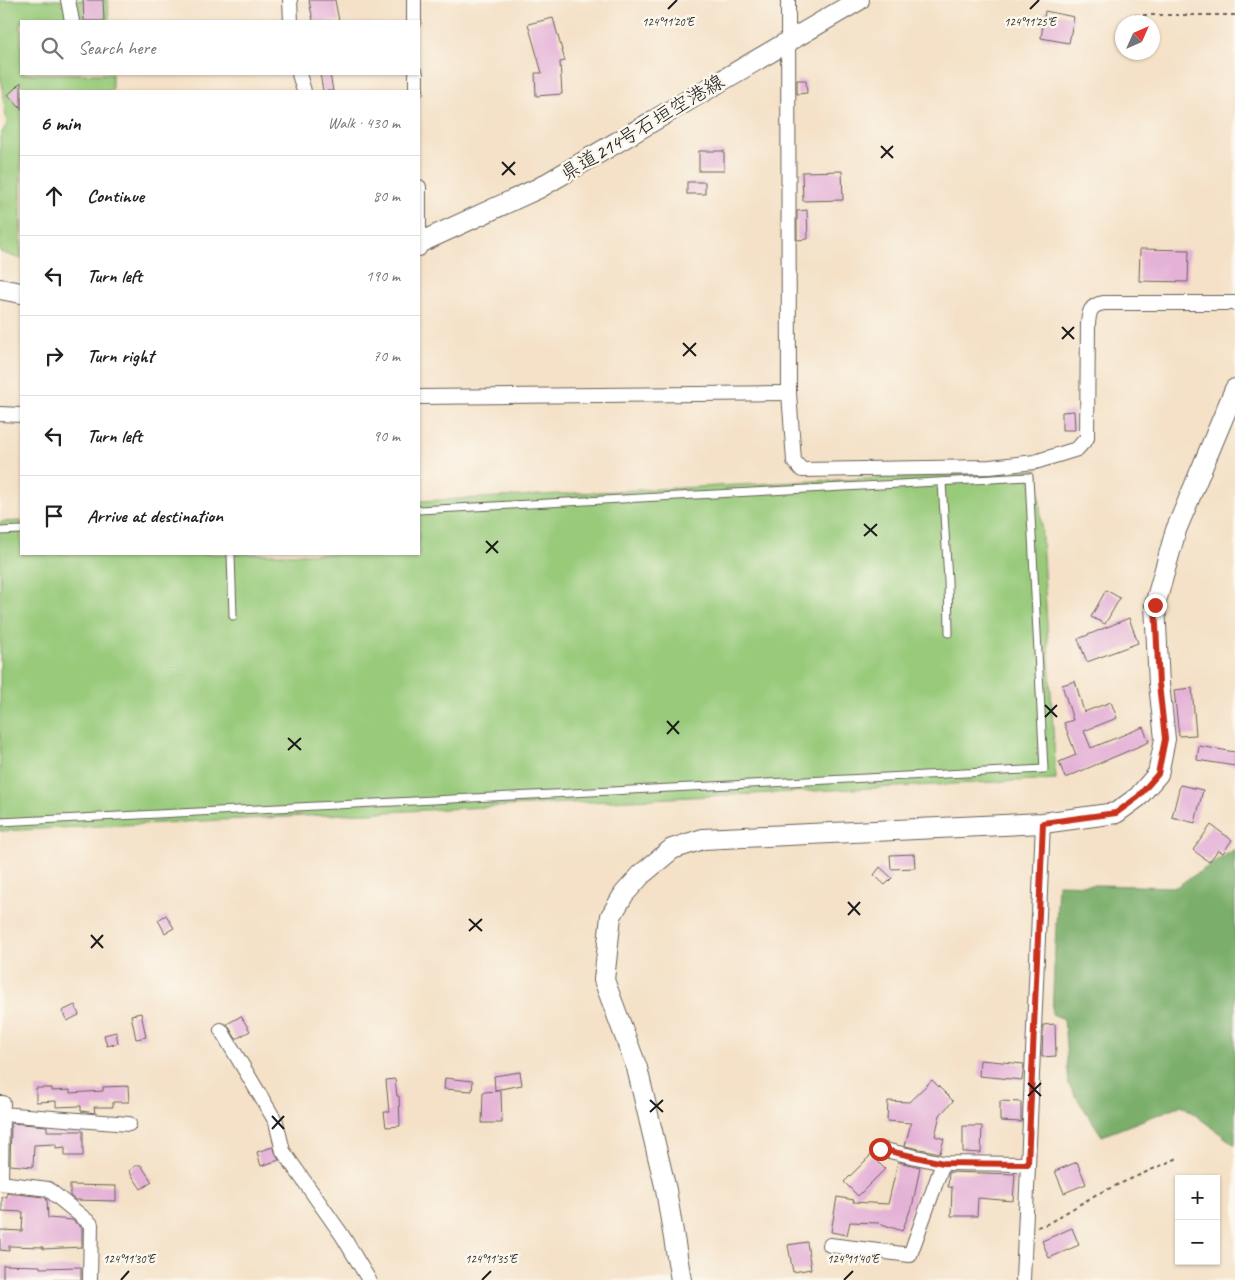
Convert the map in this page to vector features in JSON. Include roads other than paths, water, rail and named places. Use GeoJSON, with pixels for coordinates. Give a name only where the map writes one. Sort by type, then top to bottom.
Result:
{"type":"FeatureCollection","features":[{"type":"Feature","properties":{"kind":"street"},"geometry":{"type":"LineString","coordinates":[[68,0],[72,20]]}},
{"type":"Feature","properties":{"kind":"street"},"geometry":{"type":"LineString","coordinates":[[290,0],[291,20]]}},
{"type":"Feature","properties":{"kind":"street"},"geometry":{"type":"LineString","coordinates":[[414,0],[414,20]]}},
{"type":"Feature","properties":{"kind":"street"},"geometry":{"type":"LineString","coordinates":[[788,0],[789,393],[794,461],[802,470],[826,472],[940,466],[990,467],[1035,462],[1077,449],[1087,438],[1088,324],[1089,311],[1093,307],[1104,303],[1235,303]]}},
{"type":"Feature","properties":{"kind":"street","name":"県道214号石垣空港線"},"geometry":{"type":"LineString","coordinates":[[420,243],[539,188],[859,0]]}},
{"type":"Feature","properties":{"kind":"street"},"geometry":{"type":"LineString","coordinates":[[299,75],[304,90]]}},
{"type":"Feature","properties":{"kind":"street"},"geometry":{"type":"LineString","coordinates":[[416,75],[416,90]]}},
{"type":"Feature","properties":{"kind":"street"},"geometry":{"type":"LineString","coordinates":[[0,289],[20,293]]}},
{"type":"Feature","properties":{"kind":"street"},"geometry":{"type":"LineString","coordinates":[[681,1280],[666,1190],[637,1068],[604,980],[611,916],[624,894],[642,874],[672,849],[703,839],[1043,823],[1116,813],[1138,797],[1158,774],[1165,739],[1159,684],[1155,605],[1176,530],[1235,389]]}},
{"type":"Feature","properties":{"kind":"street"},"geometry":{"type":"LineString","coordinates":[[420,397],[789,393]]}},
{"type":"Feature","properties":{"kind":"street"},"geometry":{"type":"LineString","coordinates":[[0,414],[20,415]]}},
{"type":"Feature","properties":{"kind":"street"},"geometry":{"type":"LineString","coordinates":[[1024,1280],[1043,823]]}},
{"type":"Feature","properties":{"kind":"street"},"geometry":{"type":"LineString","coordinates":[[221,1030],[276,1122],[283,1152],[342,1235],[369,1280]]}},
{"type":"Feature","properties":{"kind":"street"},"geometry":{"type":"LineString","coordinates":[[90,1280],[90,1224],[48,1189],[0,1183],[1,1109],[129,1124]]}},
{"type":"Feature","properties":{"kind":"street"},"geometry":{"type":"LineString","coordinates":[[880,1149],[943,1163],[1028,1164]]}},
{"type":"Feature","properties":{"kind":"street"},"geometry":{"type":"LineString","coordinates":[[830,1244],[910,1254],[943,1163]]}},
{"type":"Feature","properties":{"kind":"lane"},"geometry":{"type":"LineString","coordinates":[[0,822],[1044,769],[1029,477],[420,510]]}},
{"type":"Feature","properties":{"kind":"lane"},"geometry":{"type":"LineString","coordinates":[[942,482],[949,633]]}},
{"type":"Feature","properties":{"kind":"lane"},"geometry":{"type":"LineString","coordinates":[[0,531],[20,530]]}},
{"type":"Feature","properties":{"kind":"lane"},"geometry":{"type":"LineString","coordinates":[[231,555],[233,616]]}}]}
